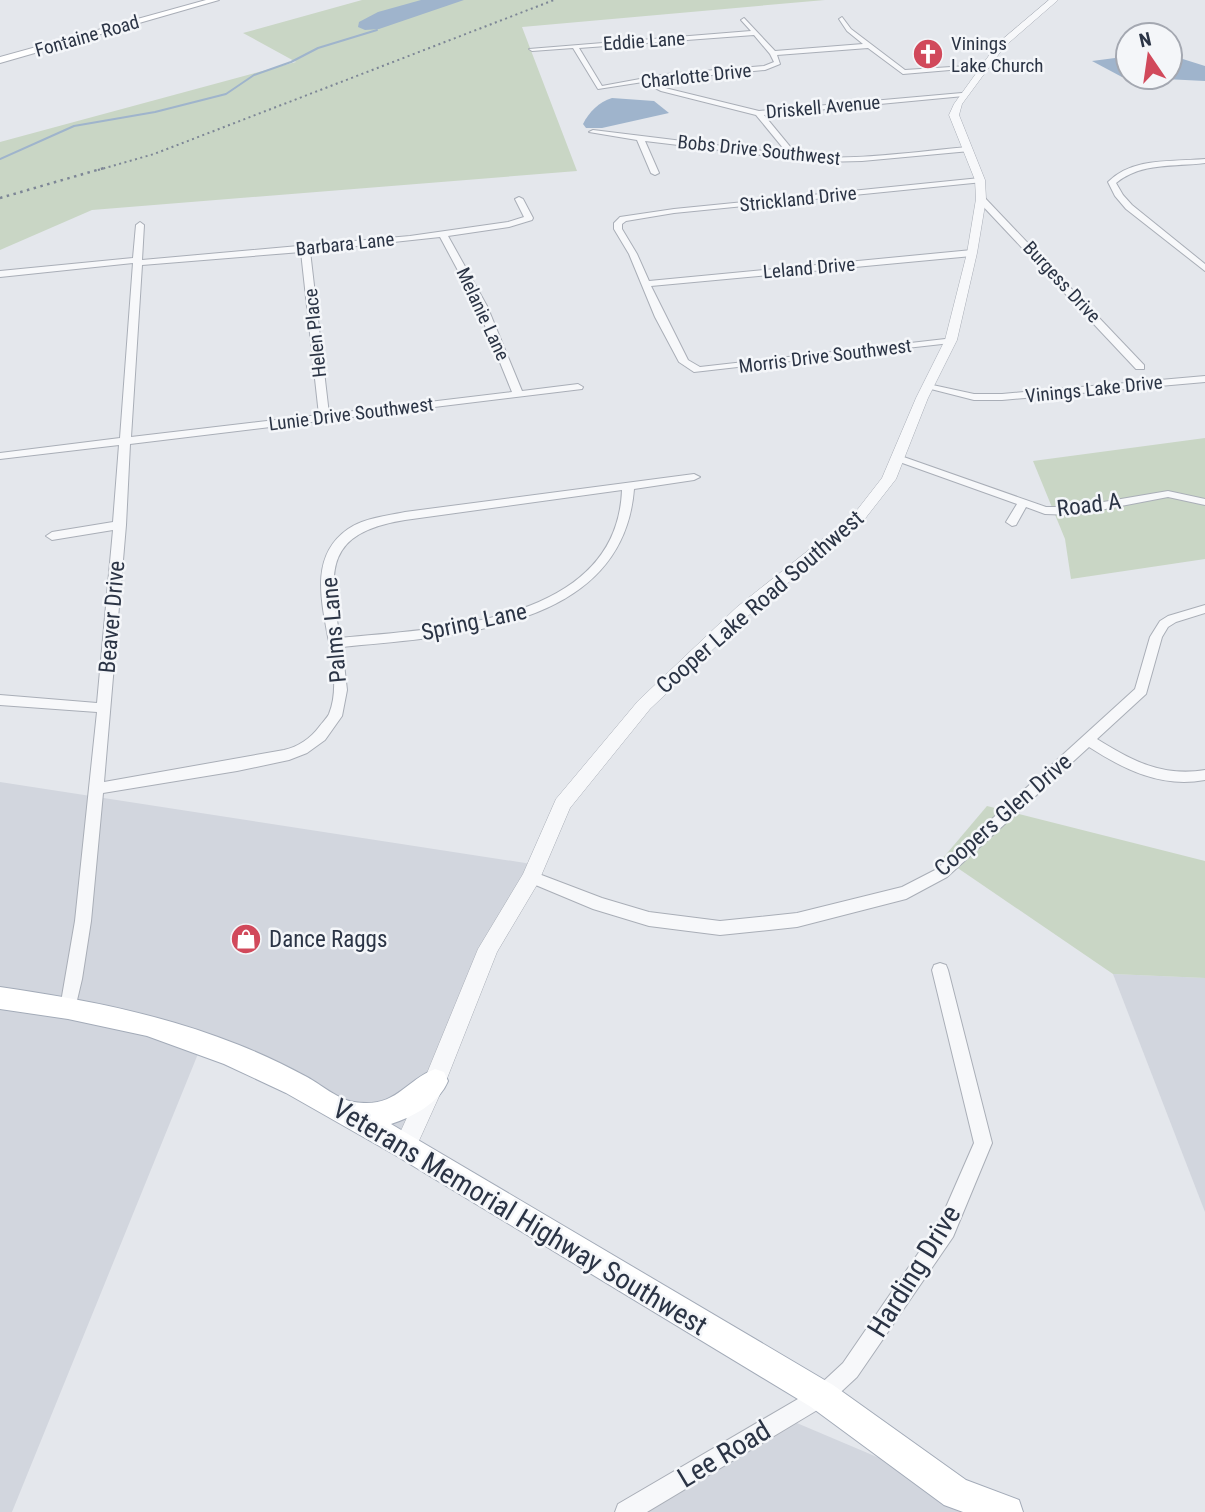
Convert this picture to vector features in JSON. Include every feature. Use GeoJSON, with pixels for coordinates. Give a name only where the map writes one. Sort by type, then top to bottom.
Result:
{"type":"FeatureCollection","features":[{"type":"Feature","properties":{"kind":"main road","name":"Fontaine Road"},"geometry":{"type":"LineString","coordinates":[[0,60],[215,0]]}},
{"type":"Feature","properties":{"kind":"main road","name":"Veterans Memorial Highway Southwest"},"geometry":{"type":"LineString","coordinates":[[0,998],[68,1007],[147,1026],[211,1046],[262,1068],[405,1146],[822,1396],[956,1493],[1007,1512]]}},
{"type":"Feature","properties":{"kind":"main road"},"geometry":{"type":"LineString","coordinates":[[350,1115],[390,1114],[412,1102],[435,1081]]}},
{"type":"Feature","properties":{"kind":"street"},"geometry":{"type":"LineString","coordinates":[[962,95],[1001,44],[1054,0]]}},
{"type":"Feature","properties":{"kind":"street"},"geometry":{"type":"LineString","coordinates":[[842,19],[849,30],[897,69],[906,72],[982,68]]}},
{"type":"Feature","properties":{"kind":"street","name":"Charlotte Drive"},"geometry":{"type":"LineString","coordinates":[[575,46],[600,88],[645,80],[765,68],[778,63],[773,53],[744,20]]}},
{"type":"Feature","properties":{"kind":"street","name":"Eddie Lane"},"geometry":{"type":"LineString","coordinates":[[532,49],[756,33]]}},
{"type":"Feature","properties":{"kind":"street"},"geometry":{"type":"LineString","coordinates":[[773,53],[867,46]]}},
{"type":"Feature","properties":{"kind":"street","name":"Driskell Avenue"},"geometry":{"type":"LineString","coordinates":[[645,80],[663,90],[759,113],[962,95]]}},
{"type":"Feature","properties":{"kind":"street","name":"Cooper Lake Road Southwest"},"geometry":{"type":"LineString","coordinates":[[405,1146],[435,1081],[488,949],[531,877],[562,804],[645,705],[743,611],[859,517],[890,479],[951,340],[972,253],[981,199],[980,180],[954,115],[962,95]]}},
{"type":"Feature","properties":{"kind":"street"},"geometry":{"type":"LineString","coordinates":[[759,113],[794,156]]}},
{"type":"Feature","properties":{"kind":"street","name":"Bobs Drive Southwest"},"geometry":{"type":"LineString","coordinates":[[593,132],[820,160],[862,159],[967,149]]}},
{"type":"Feature","properties":{"kind":"street"},"geometry":{"type":"LineString","coordinates":[[639,136],[655,173]]}},
{"type":"Feature","properties":{"kind":"street"},"geometry":{"type":"LineString","coordinates":[[1205,161],[1135,168],[1121,174],[1112,182],[1129,207],[1205,268]]}},
{"type":"Feature","properties":{"kind":"street","name":"Strickland Drive"},"geometry":{"type":"LineString","coordinates":[[646,284],[618,229],[618,223],[623,219],[674,211],[980,180]]}},
{"type":"Feature","properties":{"kind":"street","name":"Barbara Lane"},"geometry":{"type":"LineString","coordinates":[[0,274],[443,235],[526,221],[528,214],[519,199]]}},
{"type":"Feature","properties":{"kind":"street","name":"Burgess Drive"},"geometry":{"type":"LineString","coordinates":[[981,199],[1140,367]]}},
{"type":"Feature","properties":{"kind":"street","name":"Beaver Drive"},"geometry":{"type":"LineString","coordinates":[[68,1007],[79,958],[104,708],[120,525],[139,225]]}},
{"type":"Feature","properties":{"kind":"street","name":"Melanie Lane"},"geometry":{"type":"LineString","coordinates":[[443,235],[482,306],[518,394]]}},
{"type":"Feature","properties":{"kind":"street","name":"Helen Place"},"geometry":{"type":"LineString","coordinates":[[306,248],[324,417]]}},
{"type":"Feature","properties":{"kind":"street","name":"Leland Drive"},"geometry":{"type":"LineString","coordinates":[[646,284],[972,253]]}},
{"type":"Feature","properties":{"kind":"street","name":"Morris Drive Southwest"},"geometry":{"type":"LineString","coordinates":[[646,284],[684,362],[698,370],[951,340]]}},
{"type":"Feature","properties":{"kind":"street","name":"Vinings Lake Drive"},"geometry":{"type":"LineString","coordinates":[[931,381],[974,397],[1030,396],[1205,379]]}},
{"type":"Feature","properties":{"kind":"street","name":"Vinings Lake Drive"},"geometry":{"type":"LineString","coordinates":[[931,381],[984,396]]}},
{"type":"Feature","properties":{"kind":"street","name":"Lunie Drive Southwest"},"geometry":{"type":"LineString","coordinates":[[0,456],[578,387]]}},
{"type":"Feature","properties":{"kind":"street","name":"Road A"},"geometry":{"type":"LineString","coordinates":[[898,458],[1045,510],[1074,511],[1168,494],[1205,502]]}},
{"type":"Feature","properties":{"kind":"street","name":"Palms Lane"},"geometry":{"type":"LineString","coordinates":[[95,789],[236,766],[297,751],[321,735],[335,720],[340,705],[328,602],[328,566],[336,547],[348,534],[362,527],[405,516],[694,477]]}},
{"type":"Feature","properties":{"kind":"street","name":"Spring Lane"},"geometry":{"type":"LineString","coordinates":[[334,643],[406,635],[505,618],[535,610],[558,599],[599,566],[617,534],[627,505],[628,488]]}},
{"type":"Feature","properties":{"kind":"street"},"geometry":{"type":"LineString","coordinates":[[1012,522],[1023,503]]}},
{"type":"Feature","properties":{"kind":"street"},"geometry":{"type":"LineString","coordinates":[[52,536],[120,525]]}},
{"type":"Feature","properties":{"kind":"street","name":"Coopers Glen Drive"},"geometry":{"type":"LineString","coordinates":[[531,877],[599,904],[649,919],[720,928],[797,920],[905,893],[942,873],[1141,691],[1156,637],[1164,624],[1205,609]]}},
{"type":"Feature","properties":{"kind":"street"},"geometry":{"type":"LineString","coordinates":[[0,700],[104,708]]}},
{"type":"Feature","properties":{"kind":"street"},"geometry":{"type":"LineString","coordinates":[[1088,740],[1150,773],[1173,778],[1205,775]]}},
{"type":"Feature","properties":{"kind":"street","name":"Harding Drive"},"geometry":{"type":"LineString","coordinates":[[822,1396],[850,1370],[946,1230],[983,1143],[940,970]]}},
{"type":"Feature","properties":{"kind":"street","name":"Lee Road"},"geometry":{"type":"LineString","coordinates":[[626,1512],[822,1396]]}},
{"type":"Feature","properties":{"kind":"shaded area"},"geometry":{"type":"Polygon","coordinates":[[[0,782],[538,865],[399,1141],[202,1044],[12,1512],[0,1512],[0,782]]]}},
{"type":"Feature","properties":{"kind":"shaded area"},"geometry":{"type":"Polygon","coordinates":[[[1113,974],[1205,978],[1205,1212],[1113,974]]]}},
{"type":"Feature","properties":{"kind":"shaded area"},"geometry":{"type":"Polygon","coordinates":[[[785,1418],[988,1504],[1006,1512],[625,1512],[785,1418]]]}},
{"type":"Feature","properties":{"kind":"green space"},"geometry":{"type":"Polygon","coordinates":[[[362,0],[825,0],[522,27],[577,171],[92,210],[0,250],[0,142],[296,62],[243,33],[362,0]]]}},
{"type":"Feature","properties":{"kind":"green space"},"geometry":{"type":"Polygon","coordinates":[[[1205,438],[1205,559],[1071,579],[1065,539],[1033,461],[1205,438]]]}},
{"type":"Feature","properties":{"kind":"green space"},"geometry":{"type":"Polygon","coordinates":[[[987,806],[1205,861],[1205,978],[1113,974],[943,858],[987,806]]]}},
{"type":"Feature","properties":{"kind":"water"},"geometry":{"type":"Polygon","coordinates":[[[421,0],[464,0],[379,29],[365,30],[358,27],[359,22],[378,12],[421,0]]]}},
{"type":"Feature","properties":{"kind":"water"},"geometry":{"type":"Polygon","coordinates":[[[1114,58],[1114,73],[1092,61],[1114,58]]]}},
{"type":"Feature","properties":{"kind":"water"},"geometry":{"type":"Polygon","coordinates":[[[1184,59],[1205,66],[1205,81],[1184,80],[1184,59]]]}},
{"type":"Feature","properties":{"kind":"water"},"geometry":{"type":"Polygon","coordinates":[[[612,98],[654,101],[669,113],[602,128],[586,128],[583,124],[591,112],[612,98]]]}},
{"type":"Feature","properties":{"kind":"waterway"},"geometry":{"type":"LineString","coordinates":[[0,159],[74,126],[155,112],[226,94],[254,75],[291,62],[318,48],[377,30]]}},
{"type":"Feature","properties":{"kind":"railway"},"geometry":{"type":"LineString","coordinates":[[98,170],[154,154],[554,0]]}},
{"type":"Feature","properties":{"kind":"railway"},"geometry":{"type":"LineString","coordinates":[[0,198],[104,168]]}},
{"type":"Feature","properties":{"kind":"place","name":"Vinings Lake Church"},"geometry":{"type":"Point","coordinates":[928,54]}},
{"type":"Feature","properties":{"kind":"place","name":"Dance Raggs"},"geometry":{"type":"Point","coordinates":[246,939]}}]}
